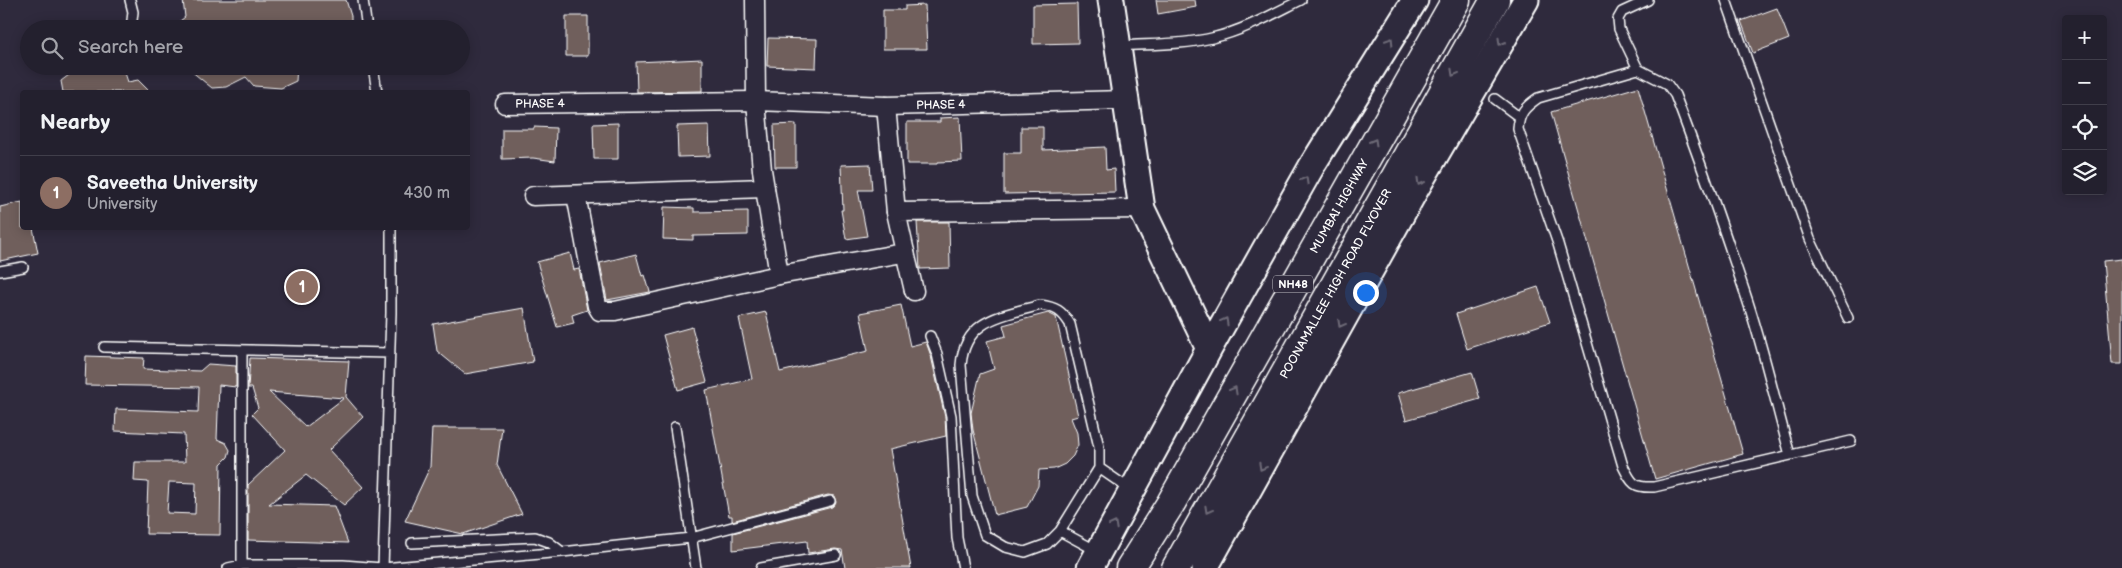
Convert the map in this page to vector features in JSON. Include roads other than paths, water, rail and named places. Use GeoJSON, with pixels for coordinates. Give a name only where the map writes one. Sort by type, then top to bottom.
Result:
{"type":"FeatureCollection","features":[{"type":"Feature","properties":{"kind":"highway","name":"MUMBAI HIGHWAY"},"geometry":{"type":"LineString","coordinates":[[1130,568],[1171,503],[1456,0]]}},
{"type":"Feature","properties":{"kind":"highway","name":"POONAMALLEE HIGH ROAD FLYOVER"},"geometry":{"type":"LineString","coordinates":[[1176,568],[1495,0]]}},
{"type":"Feature","properties":{"kind":"highway"},"geometry":{"type":"LineString","coordinates":[[1150,568],[1186,499],[1219,417]]}},
{"type":"Feature","properties":{"kind":"street"},"geometry":{"type":"LineString","coordinates":[[755,0],[756,102],[764,188],[779,275]]}},
{"type":"Feature","properties":{"kind":"street"},"geometry":{"type":"LineString","coordinates":[[1111,0],[1142,209],[1209,349]]}},
{"type":"Feature","properties":{"kind":"street"},"geometry":{"type":"LineString","coordinates":[[1095,560],[1209,349],[1313,164],[1416,0]]}},
{"type":"Feature","properties":{"kind":"street"},"geometry":{"type":"LineString","coordinates":[[1205,568],[1417,187],[1526,0]]}},
{"type":"Feature","properties":{"kind":"street","name":"PHASE 4"},"geometry":{"type":"LineString","coordinates":[[505,104],[756,102],[886,106],[1126,100]]}},
{"type":"Feature","properties":{"kind":"street"},"geometry":{"type":"LineString","coordinates":[[886,106],[896,212],[914,291]]}},
{"type":"Feature","properties":{"kind":"street"},"geometry":{"type":"LineString","coordinates":[[533,196],[764,188]]}},
{"type":"Feature","properties":{"kind":"street"},"geometry":{"type":"LineString","coordinates":[[576,194],[597,306],[600,311],[615,311],[779,275],[905,252]]}},
{"type":"Feature","properties":{"kind":"street"},"geometry":{"type":"LineString","coordinates":[[896,212],[1142,209]]}},
{"type":"Feature","properties":{"kind":"lane"},"geometry":{"type":"LineString","coordinates":[[130,0],[133,20]]}},
{"type":"Feature","properties":{"kind":"lane"},"geometry":{"type":"LineString","coordinates":[[363,0],[366,20]]}},
{"type":"Feature","properties":{"kind":"lane"},"geometry":{"type":"LineString","coordinates":[[1118,46],[1190,42],[1214,38],[1261,20],[1301,0]]}},
{"type":"Feature","properties":{"kind":"lane"},"geometry":{"type":"LineString","coordinates":[[1648,0],[1622,12],[1618,19],[1619,29],[1638,69],[1667,84],[1675,95],[1707,178],[1725,238],[1745,294],[1790,455]]}},
{"type":"Feature","properties":{"kind":"lane"},"geometry":{"type":"LineString","coordinates":[[1726,0],[1810,239],[1848,318]]}},
{"type":"Feature","properties":{"kind":"lane"},"geometry":{"type":"LineString","coordinates":[[1638,69],[1538,98],[1525,108],[1519,117],[1518,129],[1558,244],[1623,466],[1631,481],[1640,488],[1654,487],[1851,441]]}},
{"type":"Feature","properties":{"kind":"lane"},"geometry":{"type":"LineString","coordinates":[[374,75],[376,90]]}},
{"type":"Feature","properties":{"kind":"lane"},"geometry":{"type":"LineString","coordinates":[[1494,99],[1519,117]]}},
{"type":"Feature","properties":{"kind":"lane"},"geometry":{"type":"LineString","coordinates":[[383,568],[390,353],[391,230]]}},
{"type":"Feature","properties":{"kind":"lane"},"geometry":{"type":"LineString","coordinates":[[0,271],[24,267]]}},
{"type":"Feature","properties":{"kind":"lane"},"geometry":{"type":"LineString","coordinates":[[1040,305],[1054,306],[1064,314],[1070,324],[1099,447],[1098,468],[1060,531],[1047,544],[1025,552],[1005,547],[984,535],[972,496],[961,365],[963,348],[973,332],[987,320],[1040,305]]}},
{"type":"Feature","properties":{"kind":"lane"},"geometry":{"type":"LineString","coordinates":[[930,336],[937,354],[952,427],[957,538],[963,568]]}},
{"type":"Feature","properties":{"kind":"lane"},"geometry":{"type":"LineString","coordinates":[[104,347],[390,353]]}},
{"type":"Feature","properties":{"kind":"lane"},"geometry":{"type":"LineString","coordinates":[[242,350],[242,565]]}},
{"type":"Feature","properties":{"kind":"lane"},"geometry":{"type":"LineString","coordinates":[[674,427],[696,568]]}},
{"type":"Feature","properties":{"kind":"lane"},"geometry":{"type":"LineString","coordinates":[[1098,468],[1132,491]]}},
{"type":"Feature","properties":{"kind":"lane"},"geometry":{"type":"LineString","coordinates":[[228,568],[242,565],[343,565],[383,568],[479,564],[562,552],[691,538],[830,501]]}},
{"type":"Feature","properties":{"kind":"lane"},"geometry":{"type":"LineString","coordinates":[[1060,531],[1095,560]]}},
{"type":"Feature","properties":{"kind":"lane"},"geometry":{"type":"LineString","coordinates":[[412,543],[535,537],[549,542],[562,552]]}},
{"type":"Feature","properties":{"kind":"lane"},"geometry":{"type":"LineString","coordinates":[[761,568],[836,555]]}},
{"type":"Feature","properties":{"kind":"place","name":"Saveetha University"},"geometry":{"type":"Point","coordinates":[302,287]}}]}
